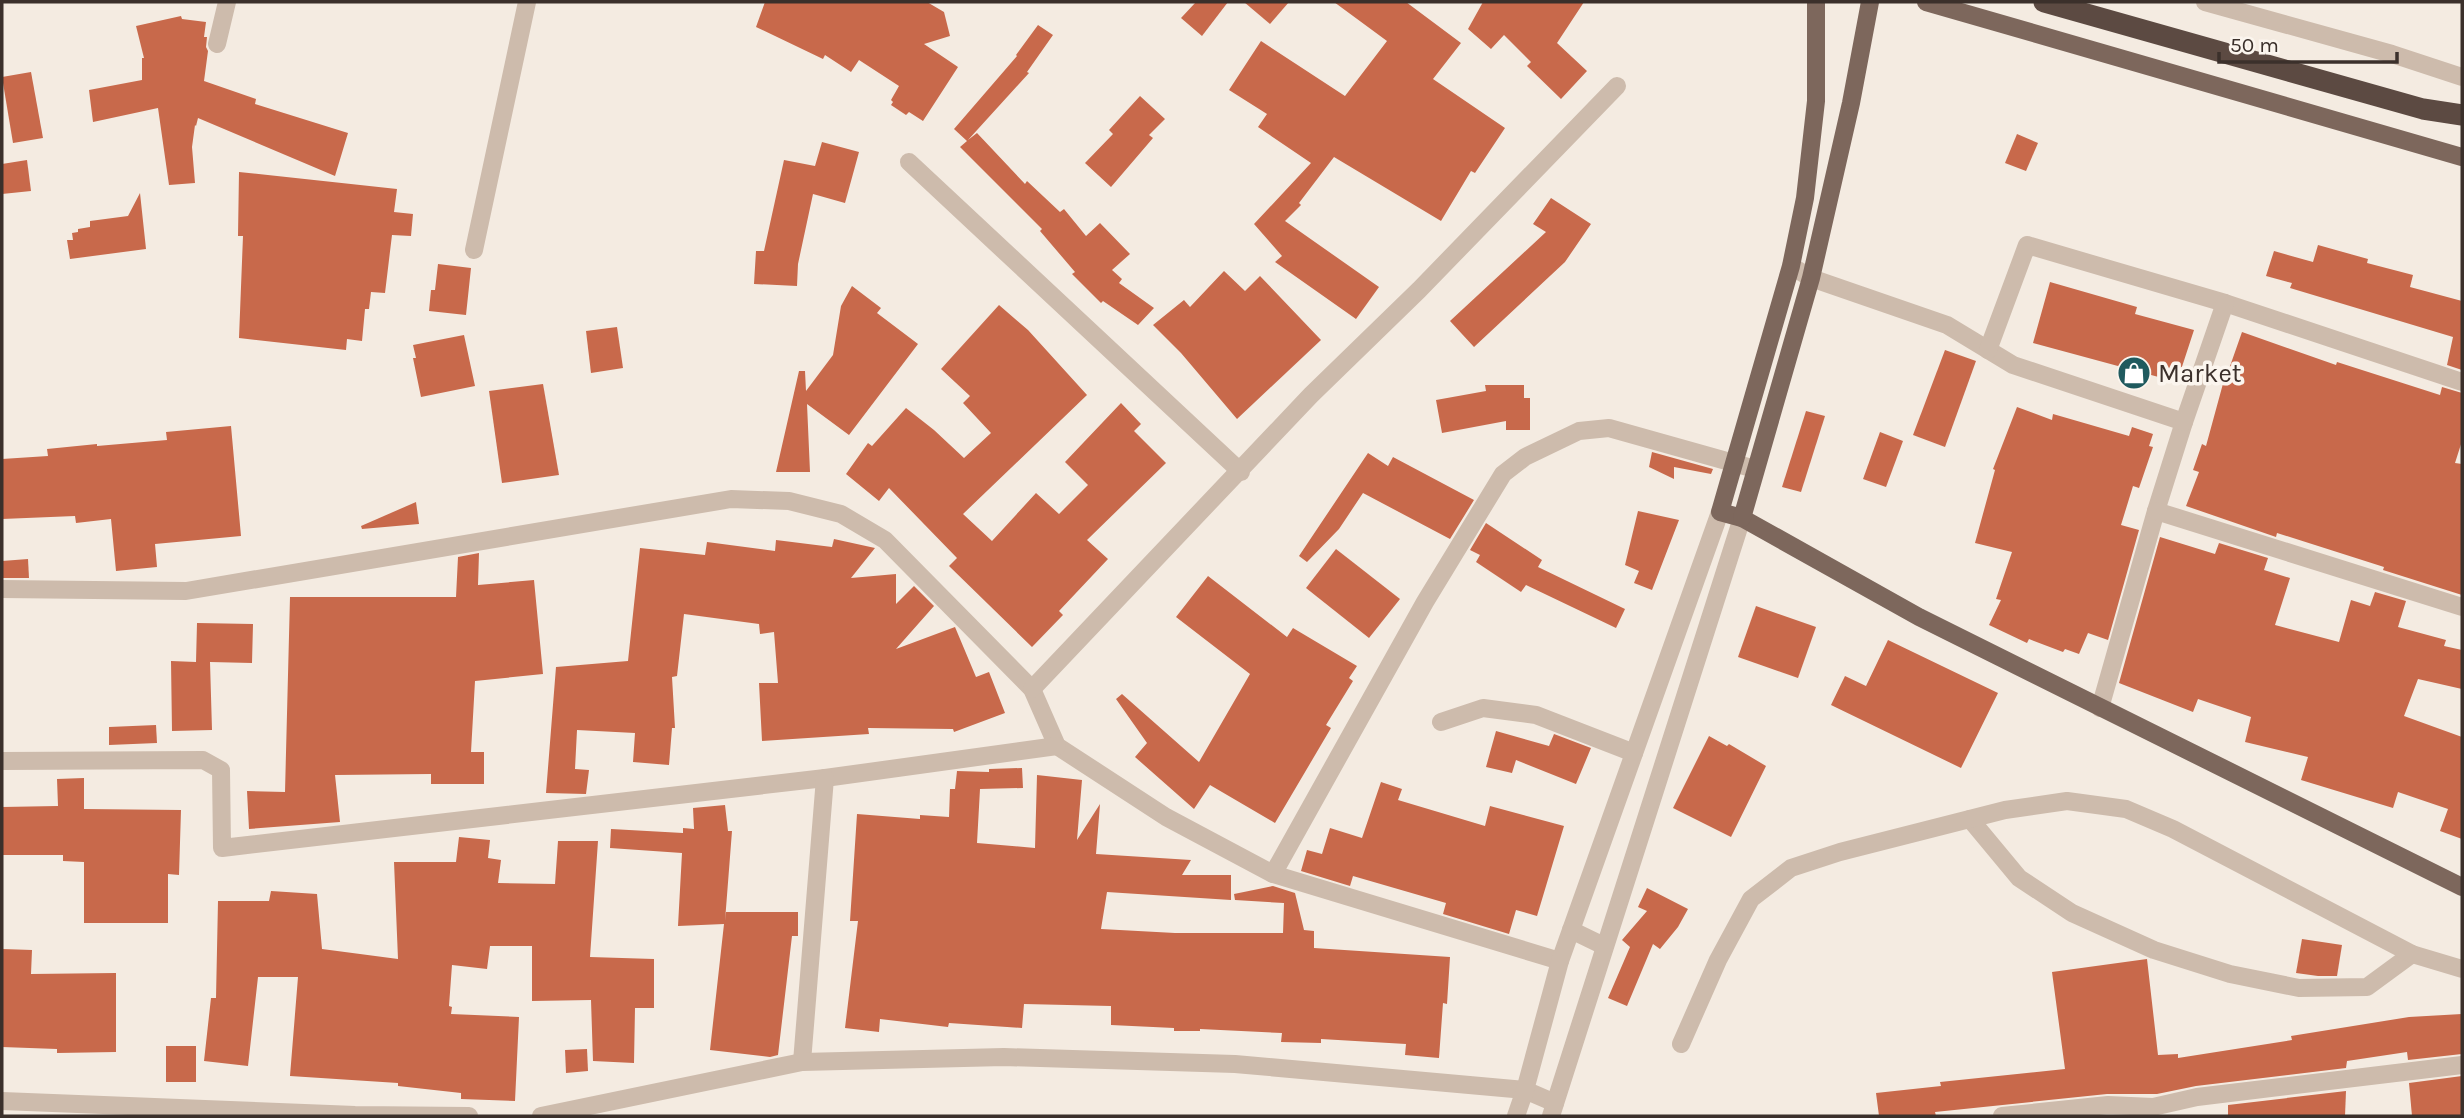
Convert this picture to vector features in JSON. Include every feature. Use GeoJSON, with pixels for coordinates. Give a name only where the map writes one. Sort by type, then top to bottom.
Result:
{"type":"FeatureCollection","features":[{"type":"Feature","properties":{"kind":"highway"},"geometry":{"type":"LineString","coordinates":[[2044,2],[2423,109],[2462,115]]}},
{"type":"Feature","properties":{"kind":"main road"},"geometry":{"type":"LineString","coordinates":[[1816,2],[1816,101],[1805,198],[1791,266],[1720,512],[1742,518],[1919,617],[2462,887]]}},
{"type":"Feature","properties":{"kind":"main road"},"geometry":{"type":"LineString","coordinates":[[1742,518],[1811,278],[1851,103],[1870,2]]}},
{"type":"Feature","properties":{"kind":"main road"},"geometry":{"type":"LineString","coordinates":[[1927,2],[2462,157]]}},
{"type":"Feature","properties":{"kind":"street"},"geometry":{"type":"LineString","coordinates":[[218,44],[227,2]]}},
{"type":"Feature","properties":{"kind":"street"},"geometry":{"type":"LineString","coordinates":[[474,250],[527,2]]}},
{"type":"Feature","properties":{"kind":"street"},"geometry":{"type":"LineString","coordinates":[[2205,2],[2392,54],[2462,77]]}},
{"type":"Feature","properties":{"kind":"street"},"geometry":{"type":"LineString","coordinates":[[1031,689],[1241,472],[1311,395],[1419,290],[1617,86]]}},
{"type":"Feature","properties":{"kind":"street"},"geometry":{"type":"LineString","coordinates":[[909,162],[1241,472]]}},
{"type":"Feature","properties":{"kind":"street"},"geometry":{"type":"LineString","coordinates":[[1988,350],[2026,245],[2225,303],[2462,382]]}},
{"type":"Feature","properties":{"kind":"street"},"geometry":{"type":"LineString","coordinates":[[1791,266],[1811,278],[1947,325],[2013,365],[2184,422]]}},
{"type":"Feature","properties":{"kind":"street"},"geometry":{"type":"LineString","coordinates":[[2100,708],[2156,511],[2225,303]]}},
{"type":"Feature","properties":{"kind":"street"},"geometry":{"type":"LineString","coordinates":[[1273,874],[1426,602],[1503,474],[1525,457],[1579,431],[1609,428],[1755,469]]}},
{"type":"Feature","properties":{"kind":"street"},"geometry":{"type":"LineString","coordinates":[[2,589],[186,591],[731,499],[789,501],[841,514],[885,540],[1031,689],[1057,746],[1166,817],[1273,874],[1560,961]]}},
{"type":"Feature","properties":{"kind":"street"},"geometry":{"type":"LineString","coordinates":[[2156,511],[2462,607]]}},
{"type":"Feature","properties":{"kind":"street"},"geometry":{"type":"LineString","coordinates":[[1516,1116],[1560,961],[1720,512]]}},
{"type":"Feature","properties":{"kind":"street"},"geometry":{"type":"LineString","coordinates":[[541,1116],[802,1062],[1004,1057],[1222,1063],[1525,1090],[1553,1110],[1742,518]]}},
{"type":"Feature","properties":{"kind":"street"},"geometry":{"type":"LineString","coordinates":[[1660,681],[1687,688]]}},
{"type":"Feature","properties":{"kind":"street"},"geometry":{"type":"LineString","coordinates":[[1441,722],[1483,708],[1536,715],[1634,754]]}},
{"type":"Feature","properties":{"kind":"street"},"geometry":{"type":"LineString","coordinates":[[2,761],[203,760],[221,770],[222,848],[825,778],[1057,746]]}},
{"type":"Feature","properties":{"kind":"street"},"geometry":{"type":"LineString","coordinates":[[802,1062],[825,778]]}},
{"type":"Feature","properties":{"kind":"street"},"geometry":{"type":"LineString","coordinates":[[1681,1044],[1718,960],[1751,899],[1791,868],[1840,852],[2005,810],[2067,801],[2126,809],[2173,830],[2412,954],[2462,968]]}},
{"type":"Feature","properties":{"kind":"street"},"geometry":{"type":"LineString","coordinates":[[1969,819],[2019,878],[2073,913],[2154,950],[2230,974],[2299,988],[2367,987],[2412,954]]}},
{"type":"Feature","properties":{"kind":"street"},"geometry":{"type":"LineString","coordinates":[[1571,930],[1604,946]]}},
{"type":"Feature","properties":{"kind":"street"},"geometry":{"type":"LineString","coordinates":[[2002,1116],[2108,1105],[2153,1107],[2197,1097],[2462,1065]]}},
{"type":"Feature","properties":{"kind":"street"},"geometry":{"type":"LineString","coordinates":[[2,1101],[53,1109],[469,1116]]}},
{"type":"Feature","properties":{"kind":"building"},"geometry":{"type":"Polygon","coordinates":[[[765,2],[927,2],[944,12],[950,36],[924,44],[958,67],[923,121],[909,112],[906,115],[891,105],[899,86],[859,60],[851,72],[825,55],[823,59],[756,27],[765,2]]]}},
{"type":"Feature","properties":{"kind":"building"},"geometry":{"type":"Polygon","coordinates":[[[1196,2],[1228,2],[1202,36],[1181,18],[1196,2]]]}},
{"type":"Feature","properties":{"kind":"building"},"geometry":{"type":"Polygon","coordinates":[[[1244,2],[1289,2],[1270,24],[1244,2]]]}},
{"type":"Feature","properties":{"kind":"building"},"geometry":{"type":"Polygon","coordinates":[[[1334,2],[1406,2],[1461,43],[1433,79],[1505,128],[1475,173],[1471,171],[1441,221],[1334,157],[1299,203],[1301,205],[1285,221],[1379,287],[1356,319],[1275,262],[1282,256],[1254,224],[1311,163],[1258,127],[1267,114],[1229,90],[1261,41],[1345,96],[1387,41],[1334,2]]]}},
{"type":"Feature","properties":{"kind":"building"},"geometry":{"type":"Polygon","coordinates":[[[1483,2],[1584,2],[1557,43],[1587,71],[1561,99],[1527,66],[1531,62],[1504,35],[1491,49],[1468,29],[1483,2]]]}},
{"type":"Feature","properties":{"kind":"building"},"geometry":{"type":"Polygon","coordinates":[[[181,16],[182,19],[206,22],[204,37],[207,37],[208,51],[204,81],[256,99],[255,104],[348,133],[335,176],[198,118],[192,147],[195,183],[169,185],[158,108],[93,122],[89,90],[142,80],[144,58],[136,26],[181,16]]]}},
{"type":"Feature","properties":{"kind":"building"},"geometry":{"type":"Polygon","coordinates":[[[1038,25],[1053,35],[1027,72],[1029,73],[968,140],[977,133],[1025,184],[1027,181],[1060,212],[1064,209],[1086,236],[1100,223],[1130,254],[1112,270],[1122,279],[1119,283],[1154,308],[1138,325],[1103,301],[1101,303],[1072,274],[1075,272],[1040,231],[1042,229],[960,147],[967,141],[954,129],[1017,56],[1038,25]]]}},
{"type":"Feature","properties":{"kind":"building"},"geometry":{"type":"Polygon","coordinates":[[[31,72],[43,138],[13,143],[2,77],[31,72]]]}},
{"type":"Feature","properties":{"kind":"building"},"geometry":{"type":"Polygon","coordinates":[[[1140,96],[1165,119],[1149,135],[1153,138],[1111,187],[1085,163],[1113,134],[1109,130],[1140,96]]]}},
{"type":"Feature","properties":{"kind":"building"},"geometry":{"type":"Polygon","coordinates":[[[2017,134],[2038,143],[2026,171],[2005,163],[2017,134]]]}},
{"type":"Feature","properties":{"kind":"building"},"geometry":{"type":"Polygon","coordinates":[[[822,142],[859,152],[845,203],[813,194],[798,264],[797,286],[754,284],[756,251],[764,251],[784,160],[815,166],[822,142]]]}},
{"type":"Feature","properties":{"kind":"building"},"geometry":{"type":"Polygon","coordinates":[[[27,160],[31,191],[2,194],[2,164],[27,160]]]}},
{"type":"Feature","properties":{"kind":"building"},"geometry":{"type":"Polygon","coordinates":[[[239,172],[397,189],[394,212],[413,214],[411,236],[392,235],[385,293],[371,292],[369,309],[365,309],[362,341],[347,339],[346,350],[239,338],[243,236],[238,236],[239,172]]]}},
{"type":"Feature","properties":{"kind":"building"},"geometry":{"type":"Polygon","coordinates":[[[140,193],[146,249],[70,259],[67,240],[73,240],[72,233],[90,227],[90,221],[128,216],[140,193]]]}},
{"type":"Feature","properties":{"kind":"building"},"geometry":{"type":"Polygon","coordinates":[[[1551,198],[1591,224],[1565,262],[1474,347],[1450,321],[1546,232],[1533,224],[1551,198]]]}},
{"type":"Feature","properties":{"kind":"building"},"geometry":{"type":"Polygon","coordinates":[[[2318,245],[2368,259],[2367,263],[2413,275],[2410,287],[2462,301],[2462,370],[2447,365],[2453,337],[2290,288],[2292,283],[2266,276],[2274,251],[2313,262],[2318,245]]]}},
{"type":"Feature","properties":{"kind":"building"},"geometry":{"type":"Polygon","coordinates":[[[438,264],[471,268],[466,315],[429,311],[438,264]]]}},
{"type":"Feature","properties":{"kind":"building"},"geometry":{"type":"Polygon","coordinates":[[[1224,271],[1245,291],[1260,276],[1321,340],[1237,419],[1181,353],[1153,325],[1184,300],[1190,307],[1224,271]]]}},
{"type":"Feature","properties":{"kind":"building"},"geometry":{"type":"Polygon","coordinates":[[[2050,282],[2137,307],[2135,314],[2194,330],[2177,382],[2033,343],[2050,282]]]}},
{"type":"Feature","properties":{"kind":"building"},"geometry":{"type":"Polygon","coordinates":[[[852,286],[881,308],[877,313],[918,344],[849,435],[807,404],[810,472],[776,472],[799,371],[805,371],[806,391],[833,355],[841,306],[852,286]]]}},
{"type":"Feature","properties":{"kind":"building"},"geometry":{"type":"Polygon","coordinates":[[[999,305],[1028,330],[1087,395],[963,514],[992,541],[1036,493],[1059,514],[1088,485],[1065,462],[1121,403],[1141,424],[1134,431],[1166,463],[1087,540],[1108,559],[1059,611],[1063,615],[1032,647],[949,566],[957,558],[889,488],[879,501],[846,474],[868,443],[872,446],[906,408],[964,458],[991,433],[963,403],[970,396],[941,369],[999,305]]]}},
{"type":"Feature","properties":{"kind":"building"},"geometry":{"type":"Polygon","coordinates":[[[617,327],[623,368],[591,373],[586,331],[617,327]]]}},
{"type":"Feature","properties":{"kind":"building"},"geometry":{"type":"Polygon","coordinates":[[[2242,332],[2336,365],[2337,362],[2440,395],[2442,387],[2462,393],[2462,441],[2455,463],[2462,464],[2462,595],[2383,570],[2384,567],[2277,533],[2276,537],[2186,506],[2199,472],[2193,470],[2202,444],[2206,446],[2227,369],[2242,332]]]}},
{"type":"Feature","properties":{"kind":"building"},"geometry":{"type":"Polygon","coordinates":[[[464,335],[475,386],[421,397],[413,345],[464,335]]]}},
{"type":"Feature","properties":{"kind":"building"},"geometry":{"type":"Polygon","coordinates":[[[1945,350],[1976,361],[1945,447],[1913,435],[1945,350]]]}},
{"type":"Feature","properties":{"kind":"building"},"geometry":{"type":"Polygon","coordinates":[[[543,384],[559,475],[502,483],[489,391],[543,384]]]}},
{"type":"Feature","properties":{"kind":"building"},"geometry":{"type":"Polygon","coordinates":[[[1485,385],[1524,385],[1524,398],[1530,398],[1530,430],[1506,430],[1506,421],[1442,433],[1436,400],[1486,391],[1485,385]]]}},
{"type":"Feature","properties":{"kind":"building"},"geometry":{"type":"Polygon","coordinates":[[[2017,407],[2052,420],[2053,414],[2129,436],[2132,427],[2153,434],[2149,446],[2153,447],[2139,488],[2133,486],[2121,525],[2139,530],[2108,640],[2088,633],[2079,654],[2065,649],[2063,652],[2029,639],[2027,643],[1989,625],[2001,600],[1996,599],[2012,552],[1975,543],[1995,470],[1993,469],[2017,407]]]}},
{"type":"Feature","properties":{"kind":"building"},"geometry":{"type":"Polygon","coordinates":[[[1806,411],[1825,416],[1801,492],[1782,487],[1806,411]]]}},
{"type":"Feature","properties":{"kind":"building"},"geometry":{"type":"Polygon","coordinates":[[[231,426],[241,536],[155,544],[157,567],[116,571],[111,519],[76,523],[75,516],[2,519],[2,459],[48,456],[47,449],[167,440],[166,432],[231,426]]]}},
{"type":"Feature","properties":{"kind":"building"},"geometry":{"type":"Polygon","coordinates":[[[1880,432],[1903,441],[1886,487],[1863,479],[1880,432]]]}},
{"type":"Feature","properties":{"kind":"building"},"geometry":{"type":"Polygon","coordinates":[[[1652,452],[1713,469],[1711,474],[1674,467],[1674,479],[1649,467],[1652,452]]]}},
{"type":"Feature","properties":{"kind":"building"},"geometry":{"type":"Polygon","coordinates":[[[1368,453],[1388,466],[1393,457],[1474,500],[1450,539],[1363,493],[1339,529],[1307,562],[1299,556],[1368,453]]]}},
{"type":"Feature","properties":{"kind":"building"},"geometry":{"type":"Polygon","coordinates":[[[416,502],[419,524],[362,529],[361,526],[416,502]]]}},
{"type":"Feature","properties":{"kind":"building"},"geometry":{"type":"Polygon","coordinates":[[[1638,511],[1679,520],[1652,590],[1634,583],[1639,571],[1625,565],[1638,511]]]}},
{"type":"Feature","properties":{"kind":"building"},"geometry":{"type":"Polygon","coordinates":[[[1486,523],[1542,560],[1538,567],[1625,609],[1616,628],[1526,585],[1521,592],[1476,562],[1480,555],[1470,550],[1486,523]]]}},
{"type":"Feature","properties":{"kind":"building"},"geometry":{"type":"Polygon","coordinates":[[[2160,537],[2215,554],[2219,543],[2268,558],[2264,570],[2290,578],[2275,625],[2339,642],[2351,600],[2370,606],[2375,592],[2406,601],[2398,627],[2446,640],[2444,646],[2462,650],[2462,689],[2418,679],[2404,716],[2462,737],[2462,839],[2440,831],[2448,809],[2398,792],[2393,808],[2301,780],[2308,757],[2245,742],[2251,717],[2198,699],[2193,712],[2119,683],[2160,537]]]}},
{"type":"Feature","properties":{"kind":"building"},"geometry":{"type":"Polygon","coordinates":[[[834,539],[875,548],[851,578],[896,574],[896,604],[914,586],[934,606],[896,649],[955,627],[976,677],[989,672],[1005,713],[954,732],[953,729],[868,728],[869,734],[762,741],[759,683],[778,683],[774,632],[760,634],[759,624],[684,614],[677,676],[672,677],[675,728],[672,728],[669,765],[633,762],[635,733],[577,730],[575,769],[589,770],[586,794],[546,793],[556,667],[628,661],[640,548],[705,555],[707,542],[775,551],[776,540],[832,547],[834,539]]]}},
{"type":"Feature","properties":{"kind":"building"},"geometry":{"type":"Polygon","coordinates":[[[1336,549],[1400,599],[1369,638],[1306,588],[1336,549]]]}},
{"type":"Feature","properties":{"kind":"building"},"geometry":{"type":"Polygon","coordinates":[[[479,553],[478,585],[534,580],[543,674],[475,681],[471,752],[484,752],[484,784],[431,784],[431,774],[335,775],[340,822],[249,829],[247,791],[285,792],[290,597],[456,597],[458,557],[479,553]]]}},
{"type":"Feature","properties":{"kind":"building"},"geometry":{"type":"Polygon","coordinates":[[[28,559],[29,578],[2,578],[2,561],[28,559]]]}},
{"type":"Feature","properties":{"kind":"building"},"geometry":{"type":"Polygon","coordinates":[[[1208,576],[1287,637],[1293,628],[1357,666],[1349,678],[1353,681],[1326,725],[1331,728],[1275,823],[1210,785],[1194,809],[1135,757],[1147,743],[1116,699],[1122,694],[1199,762],[1250,674],[1176,617],[1208,576]]]}},
{"type":"Feature","properties":{"kind":"building"},"geometry":{"type":"Polygon","coordinates":[[[1756,606],[1816,627],[1798,678],[1738,657],[1756,606]]]}},
{"type":"Feature","properties":{"kind":"building"},"geometry":{"type":"Polygon","coordinates":[[[197,623],[253,624],[252,663],[210,662],[212,730],[172,731],[171,661],[196,662],[197,623]]]}},
{"type":"Feature","properties":{"kind":"building"},"geometry":{"type":"Polygon","coordinates":[[[1888,640],[1998,693],[1961,768],[1831,705],[1845,676],[1866,686],[1888,640]]]}},
{"type":"Feature","properties":{"kind":"building"},"geometry":{"type":"Polygon","coordinates":[[[156,725],[157,743],[109,745],[109,727],[156,725]]]}},
{"type":"Feature","properties":{"kind":"building"},"geometry":{"type":"Polygon","coordinates":[[[1496,731],[1549,746],[1554,734],[1591,748],[1576,784],[1516,760],[1512,773],[1486,767],[1496,731]]]}},
{"type":"Feature","properties":{"kind":"building"},"geometry":{"type":"Polygon","coordinates":[[[1709,736],[1727,746],[1729,744],[1766,766],[1731,837],[1673,808],[1709,736]]]}},
{"type":"Feature","properties":{"kind":"building"},"geometry":{"type":"Polygon","coordinates":[[[1022,768],[1023,788],[980,789],[977,843],[1035,848],[1037,775],[1082,780],[1077,840],[1100,804],[1096,854],[1191,860],[1182,875],[1231,875],[1231,900],[1107,892],[1101,929],[1175,933],[1283,933],[1284,903],[1235,900],[1234,894],[1273,886],[1295,893],[1304,930],[1314,931],[1314,948],[1450,957],[1447,1004],[1443,1003],[1439,1058],[1405,1055],[1406,1044],[1321,1039],[1321,1043],[1281,1042],[1282,1033],[1200,1029],[1174,1031],[1174,1028],[1111,1025],[1111,1006],[1024,1004],[1022,1028],[949,1023],[948,1027],[880,1019],[879,1032],[845,1028],[858,921],[850,921],[857,814],[920,819],[920,815],[949,817],[950,789],[955,789],[957,771],[989,772],[989,769],[1022,768]]]}},
{"type":"Feature","properties":{"kind":"building"},"geometry":{"type":"Polygon","coordinates":[[[84,778],[84,809],[181,810],[179,875],[168,874],[168,923],[84,923],[84,862],[63,861],[63,855],[3,855],[2,807],[58,806],[57,779],[84,778]]]}},
{"type":"Feature","properties":{"kind":"building"},"geometry":{"type":"Polygon","coordinates":[[[1381,782],[1402,789],[1398,800],[1485,826],[1490,806],[1564,826],[1537,916],[1516,910],[1509,934],[1443,914],[1446,903],[1353,876],[1350,886],[1301,871],[1307,850],[1322,854],[1330,828],[1362,838],[1381,782]]]}},
{"type":"Feature","properties":{"kind":"building"},"geometry":{"type":"Polygon","coordinates":[[[725,805],[728,831],[732,831],[725,921],[726,912],[798,912],[798,936],[792,936],[778,1055],[770,1057],[710,1050],[724,924],[678,926],[682,853],[610,848],[611,829],[683,833],[683,828],[694,829],[693,808],[725,805]]]}},
{"type":"Feature","properties":{"kind":"building"},"geometry":{"type":"Polygon","coordinates":[[[459,837],[490,840],[488,858],[501,860],[498,883],[555,884],[558,841],[598,841],[590,957],[654,959],[654,1008],[635,1008],[634,1063],[593,1061],[591,1000],[532,1001],[532,946],[490,946],[487,969],[452,965],[449,1006],[452,1007],[451,1014],[519,1017],[515,1101],[461,1099],[461,1093],[398,1086],[398,1083],[290,1076],[298,977],[258,977],[248,1066],[204,1061],[211,998],[216,998],[218,901],[269,901],[271,891],[317,894],[322,949],[398,959],[394,862],[456,862],[459,837]]]}},
{"type":"Feature","properties":{"kind":"building"},"geometry":{"type":"Polygon","coordinates":[[[1647,888],[1688,909],[1678,927],[1660,949],[1653,944],[1627,1006],[1608,998],[1630,947],[1622,940],[1647,911],[1638,907],[1647,888]]]}},
{"type":"Feature","properties":{"kind":"building"},"geometry":{"type":"Polygon","coordinates":[[[2302,939],[2342,945],[2337,976],[2296,973],[2302,939]]]}},
{"type":"Feature","properties":{"kind":"building"},"geometry":{"type":"Polygon","coordinates":[[[2,949],[32,950],[31,974],[116,973],[116,1052],[57,1053],[57,1049],[2,1047],[2,949]]]}},
{"type":"Feature","properties":{"kind":"building"},"geometry":{"type":"Polygon","coordinates":[[[2147,959],[2158,1055],[2178,1054],[2178,1058],[2292,1040],[2291,1036],[2409,1017],[2462,1014],[2462,1054],[2408,1060],[2407,1052],[2347,1061],[2346,1068],[2196,1086],[2157,1094],[2107,1094],[1935,1112],[1936,1116],[1879,1116],[1876,1093],[1941,1086],[1940,1082],[2065,1069],[2052,972],[2147,959]]]}},
{"type":"Feature","properties":{"kind":"building"},"geometry":{"type":"Polygon","coordinates":[[[166,1046],[196,1046],[196,1082],[166,1082],[166,1046]]]}},
{"type":"Feature","properties":{"kind":"building"},"geometry":{"type":"Polygon","coordinates":[[[587,1049],[588,1071],[566,1073],[565,1050],[587,1049]]]}},
{"type":"Feature","properties":{"kind":"building"},"geometry":{"type":"Polygon","coordinates":[[[2462,1076],[2462,1116],[2412,1116],[2409,1083],[2462,1076]]]}},
{"type":"Feature","properties":{"kind":"building"},"geometry":{"type":"Polygon","coordinates":[[[2346,1091],[2345,1116],[2228,1116],[2228,1105],[2346,1091]]]}},
{"type":"Feature","properties":{"kind":"place","name":"Market"},"geometry":{"type":"Point","coordinates":[2134,373]}}]}
